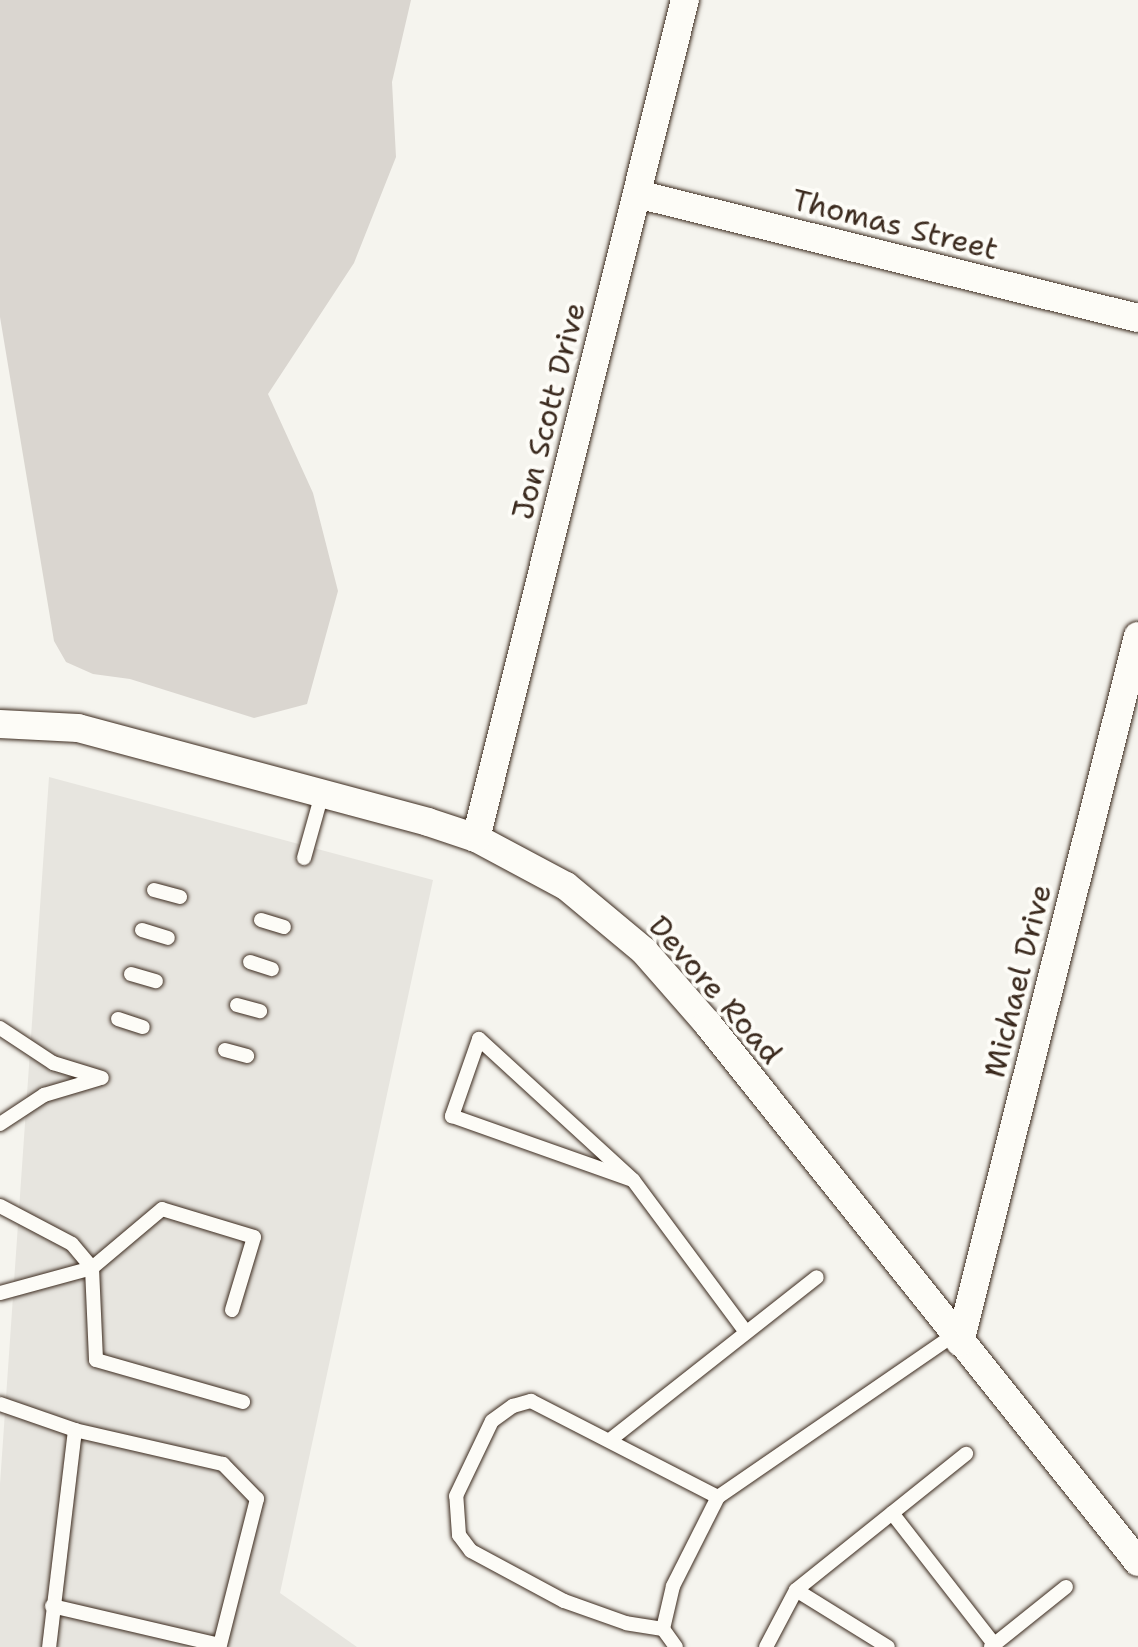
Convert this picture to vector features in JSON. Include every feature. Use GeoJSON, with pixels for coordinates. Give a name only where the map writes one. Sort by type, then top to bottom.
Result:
{"type":"FeatureCollection","features":[{"type":"Feature","properties":{"kind":"street","name":"Jon Scott Drive"},"geometry":{"type":"LineString","coordinates":[[476,838],[685,0]]}},
{"type":"Feature","properties":{"kind":"street","name":"Thomas Street"},"geometry":{"type":"LineString","coordinates":[[637,194],[1138,318]]}},
{"type":"Feature","properties":{"kind":"street","name":"Michael Drive"},"geometry":{"type":"LineString","coordinates":[[957,1338],[1138,636]]}},
{"type":"Feature","properties":{"kind":"street","name":"Devore Road"},"geometry":{"type":"LineString","coordinates":[[0,724],[78,728],[476,838],[566,886],[644,951],[707,1023],[1138,1562]]}},
{"type":"Feature","properties":{"kind":"lane"},"geometry":{"type":"LineString","coordinates":[[304,858],[322,794]]}},
{"type":"Feature","properties":{"kind":"lane"},"geometry":{"type":"LineString","coordinates":[[154,890],[180,898]]}},
{"type":"Feature","properties":{"kind":"lane"},"geometry":{"type":"LineString","coordinates":[[261,920],[284,927]]}},
{"type":"Feature","properties":{"kind":"lane"},"geometry":{"type":"LineString","coordinates":[[142,930],[168,938]]}},
{"type":"Feature","properties":{"kind":"lane"},"geometry":{"type":"LineString","coordinates":[[250,962],[272,968]]}},
{"type":"Feature","properties":{"kind":"lane"},"geometry":{"type":"LineString","coordinates":[[130,974],[156,981]]}},
{"type":"Feature","properties":{"kind":"lane"},"geometry":{"type":"LineString","coordinates":[[237,1004],[260,1010]]}},
{"type":"Feature","properties":{"kind":"lane"},"geometry":{"type":"LineString","coordinates":[[118,1020],[143,1027]]}},
{"type":"Feature","properties":{"kind":"lane"},"geometry":{"type":"LineString","coordinates":[[0,1028],[41,1057],[102,1078],[44,1095],[0,1124]]}},
{"type":"Feature","properties":{"kind":"lane"},"geometry":{"type":"LineString","coordinates":[[633,1180],[452,1116],[479,1040],[633,1180],[746,1332]]}},
{"type":"Feature","properties":{"kind":"lane"},"geometry":{"type":"LineString","coordinates":[[225,1050],[246,1056]]}},
{"type":"Feature","properties":{"kind":"lane"},"geometry":{"type":"LineString","coordinates":[[0,1206],[72,1244],[92,1268],[96,1360],[243,1402]]}},
{"type":"Feature","properties":{"kind":"lane"},"geometry":{"type":"LineString","coordinates":[[0,1294],[92,1268],[162,1210],[254,1237],[232,1310]]}},
{"type":"Feature","properties":{"kind":"lane"},"geometry":{"type":"LineString","coordinates":[[610,1440],[817,1276]]}},
{"type":"Feature","properties":{"kind":"lane"},"geometry":{"type":"LineString","coordinates":[[663,1629],[673,1586],[718,1497],[957,1338]]}},
{"type":"Feature","properties":{"kind":"lane"},"geometry":{"type":"LineString","coordinates":[[676,1647],[663,1629],[626,1622],[564,1601],[471,1551],[459,1536],[454,1514],[456,1496],[492,1421],[513,1406],[532,1402],[718,1497]]}},
{"type":"Feature","properties":{"kind":"lane"},"geometry":{"type":"LineString","coordinates":[[0,1404],[75,1430],[223,1464],[258,1498],[220,1646],[52,1606]]}},
{"type":"Feature","properties":{"kind":"lane"},"geometry":{"type":"LineString","coordinates":[[49,1647],[75,1430]]}},
{"type":"Feature","properties":{"kind":"lane"},"geometry":{"type":"LineString","coordinates":[[766,1647],[796,1590],[966,1454]]}},
{"type":"Feature","properties":{"kind":"lane"},"geometry":{"type":"LineString","coordinates":[[892,1513],[993,1646],[1066,1587]]}},
{"type":"Feature","properties":{"kind":"lane"},"geometry":{"type":"LineString","coordinates":[[796,1590],[888,1647]]}},
{"type":"Feature","properties":{"kind":"shaded area"},"geometry":{"type":"Polygon","coordinates":[[[0,0],[411,0],[392,82],[396,157],[354,263],[268,394],[313,493],[338,591],[307,704],[254,718],[130,679],[93,674],[66,662],[54,641],[0,317],[0,0]]]}},
{"type":"Feature","properties":{"kind":"shaded area"},"geometry":{"type":"Polygon","coordinates":[[[49,777],[433,880],[280,1593],[357,1647],[0,1647],[0,1484],[49,777]]]}}]}
